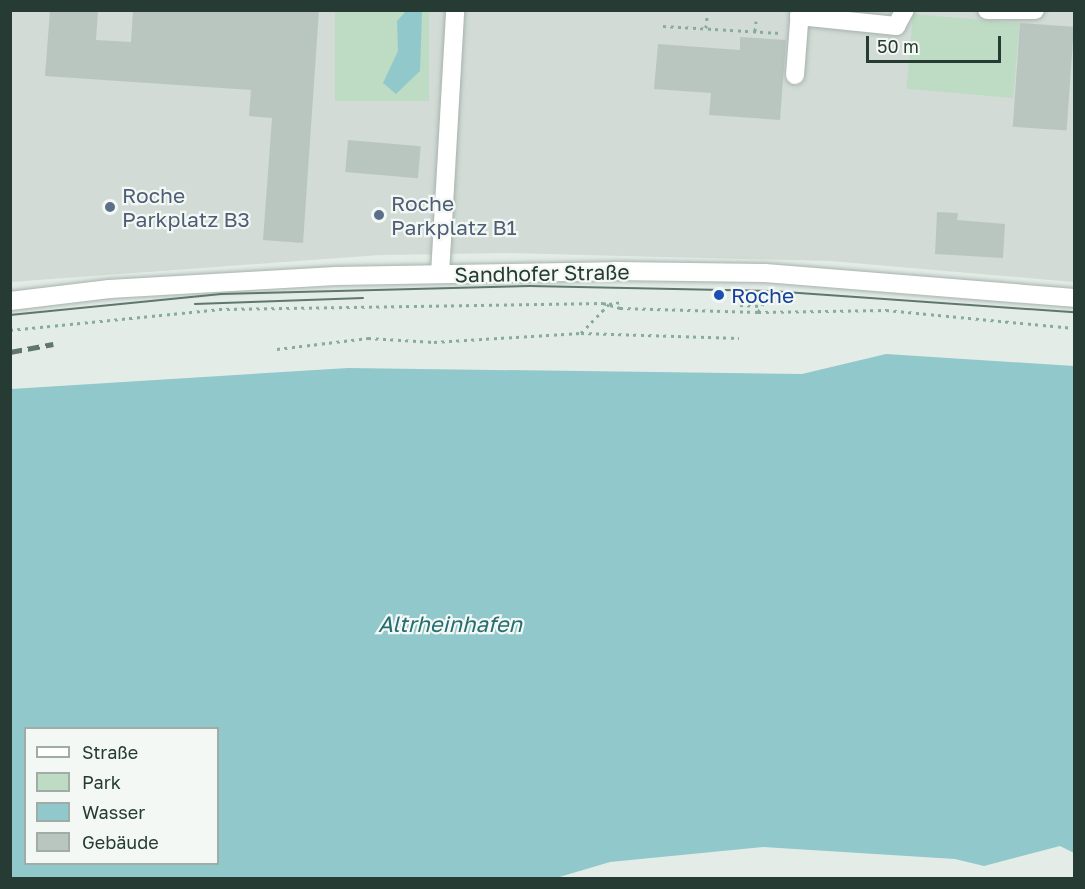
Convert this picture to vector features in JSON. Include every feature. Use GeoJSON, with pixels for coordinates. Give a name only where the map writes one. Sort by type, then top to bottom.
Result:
{"type":"FeatureCollection","features":[{"type":"Feature","properties":{"kind":"street"},"geometry":{"type":"LineString","coordinates":[[440,274],[455,10]]}},
{"type":"Feature","properties":{"kind":"street"},"geometry":{"type":"LineString","coordinates":[[795,75],[799,20],[896,26],[904,10]]}},
{"type":"Feature","properties":{"kind":"street"},"geometry":{"type":"LineString","coordinates":[[987,10],[1035,10]]}},
{"type":"Feature","properties":{"kind":"street","name":"Sandhofer Straße"},"geometry":{"type":"LineString","coordinates":[[10,302],[192,283],[440,274],[765,273],[1074,298]]}},
{"type":"Feature","properties":{"kind":"path"},"geometry":{"type":"LineString","coordinates":[[706,28],[707,17]]}},
{"type":"Feature","properties":{"kind":"path"},"geometry":{"type":"LineString","coordinates":[[663,26],[755,31],[799,20]]}},
{"type":"Feature","properties":{"kind":"path"},"geometry":{"type":"LineString","coordinates":[[755,31],[756,21]]}},
{"type":"Feature","properties":{"kind":"path"},"geometry":{"type":"LineString","coordinates":[[581,333],[609,304],[621,302]]}},
{"type":"Feature","properties":{"kind":"path"},"geometry":{"type":"LineString","coordinates":[[10,330],[219,309],[609,304],[886,310],[1074,328]]}},
{"type":"Feature","properties":{"kind":"path"},"geometry":{"type":"LineString","coordinates":[[740,305],[762,306]]}},
{"type":"Feature","properties":{"kind":"path"},"geometry":{"type":"LineString","coordinates":[[277,349],[368,338],[434,342],[581,333],[739,338]]}},
{"type":"Feature","properties":{"kind":"shaded area"},"geometry":{"type":"Polygon","coordinates":[[[11,11],[1074,11],[1074,282],[830,261],[505,253],[380,255],[11,282],[11,11]]]}},
{"type":"Feature","properties":{"kind":"green space"},"geometry":{"type":"Polygon","coordinates":[[[335,11],[429,11],[429,101],[335,101],[335,11]]]}},
{"type":"Feature","properties":{"kind":"green space"},"geometry":{"type":"Polygon","coordinates":[[[913,14],[1020,23],[1013,98],[906,89],[913,14]]]}},
{"type":"Feature","properties":{"kind":"water"},"geometry":{"type":"Polygon","coordinates":[[[406,11],[422,12],[420,71],[396,94],[383,83],[398,51],[397,21],[406,11]]]}},
{"type":"Feature","properties":{"kind":"water","name":"Altrheinhafen"},"geometry":{"type":"Polygon","coordinates":[[[886,354],[1074,366],[1074,853],[1060,846],[984,866],[955,859],[763,847],[610,862],[556,878],[11,878],[11,389],[348,368],[802,374],[886,354]]]}},
{"type":"Feature","properties":{"kind":"building"},"geometry":{"type":"Polygon","coordinates":[[[50,10],[98,10],[96,40],[131,42],[133,10],[319,10],[303,243],[263,240],[272,118],[249,116],[251,90],[45,76],[50,10]]]}},
{"type":"Feature","properties":{"kind":"building"},"geometry":{"type":"Polygon","coordinates":[[[1020,23],[1074,27],[1067,131],[1013,127],[1020,23]]]}},
{"type":"Feature","properties":{"kind":"building"},"geometry":{"type":"Polygon","coordinates":[[[740,37],[786,40],[780,120],[709,115],[711,93],[654,89],[658,44],[740,50],[740,37]]]}},
{"type":"Feature","properties":{"kind":"building"},"geometry":{"type":"Polygon","coordinates":[[[348,140],[421,146],[418,178],[345,172],[348,140]]]}},
{"type":"Feature","properties":{"kind":"building"},"geometry":{"type":"Polygon","coordinates":[[[937,212],[958,213],[957,220],[1005,224],[1003,258],[935,254],[937,212]]]}},
{"type":"Feature","properties":{"kind":"tram line"},"geometry":{"type":"LineString","coordinates":[[10,315],[221,294],[530,286],[771,291],[1074,312]]}},
{"type":"Feature","properties":{"kind":"tram line"},"geometry":{"type":"LineString","coordinates":[[195,304],[363,298]]}},
{"type":"Feature","properties":{"kind":"railway"},"geometry":{"type":"LineString","coordinates":[[10,352],[53,344]]}},
{"type":"Feature","properties":{"kind":"place","name":"Roche Parkplatz B3"},"geometry":{"type":"Point","coordinates":[110,207]}},
{"type":"Feature","properties":{"kind":"place","name":"Roche Parkplatz B1"},"geometry":{"type":"Point","coordinates":[379,215]}},
{"type":"Feature","properties":{"kind":"place","name":"Roche"},"geometry":{"type":"Point","coordinates":[719,295]}}]}
